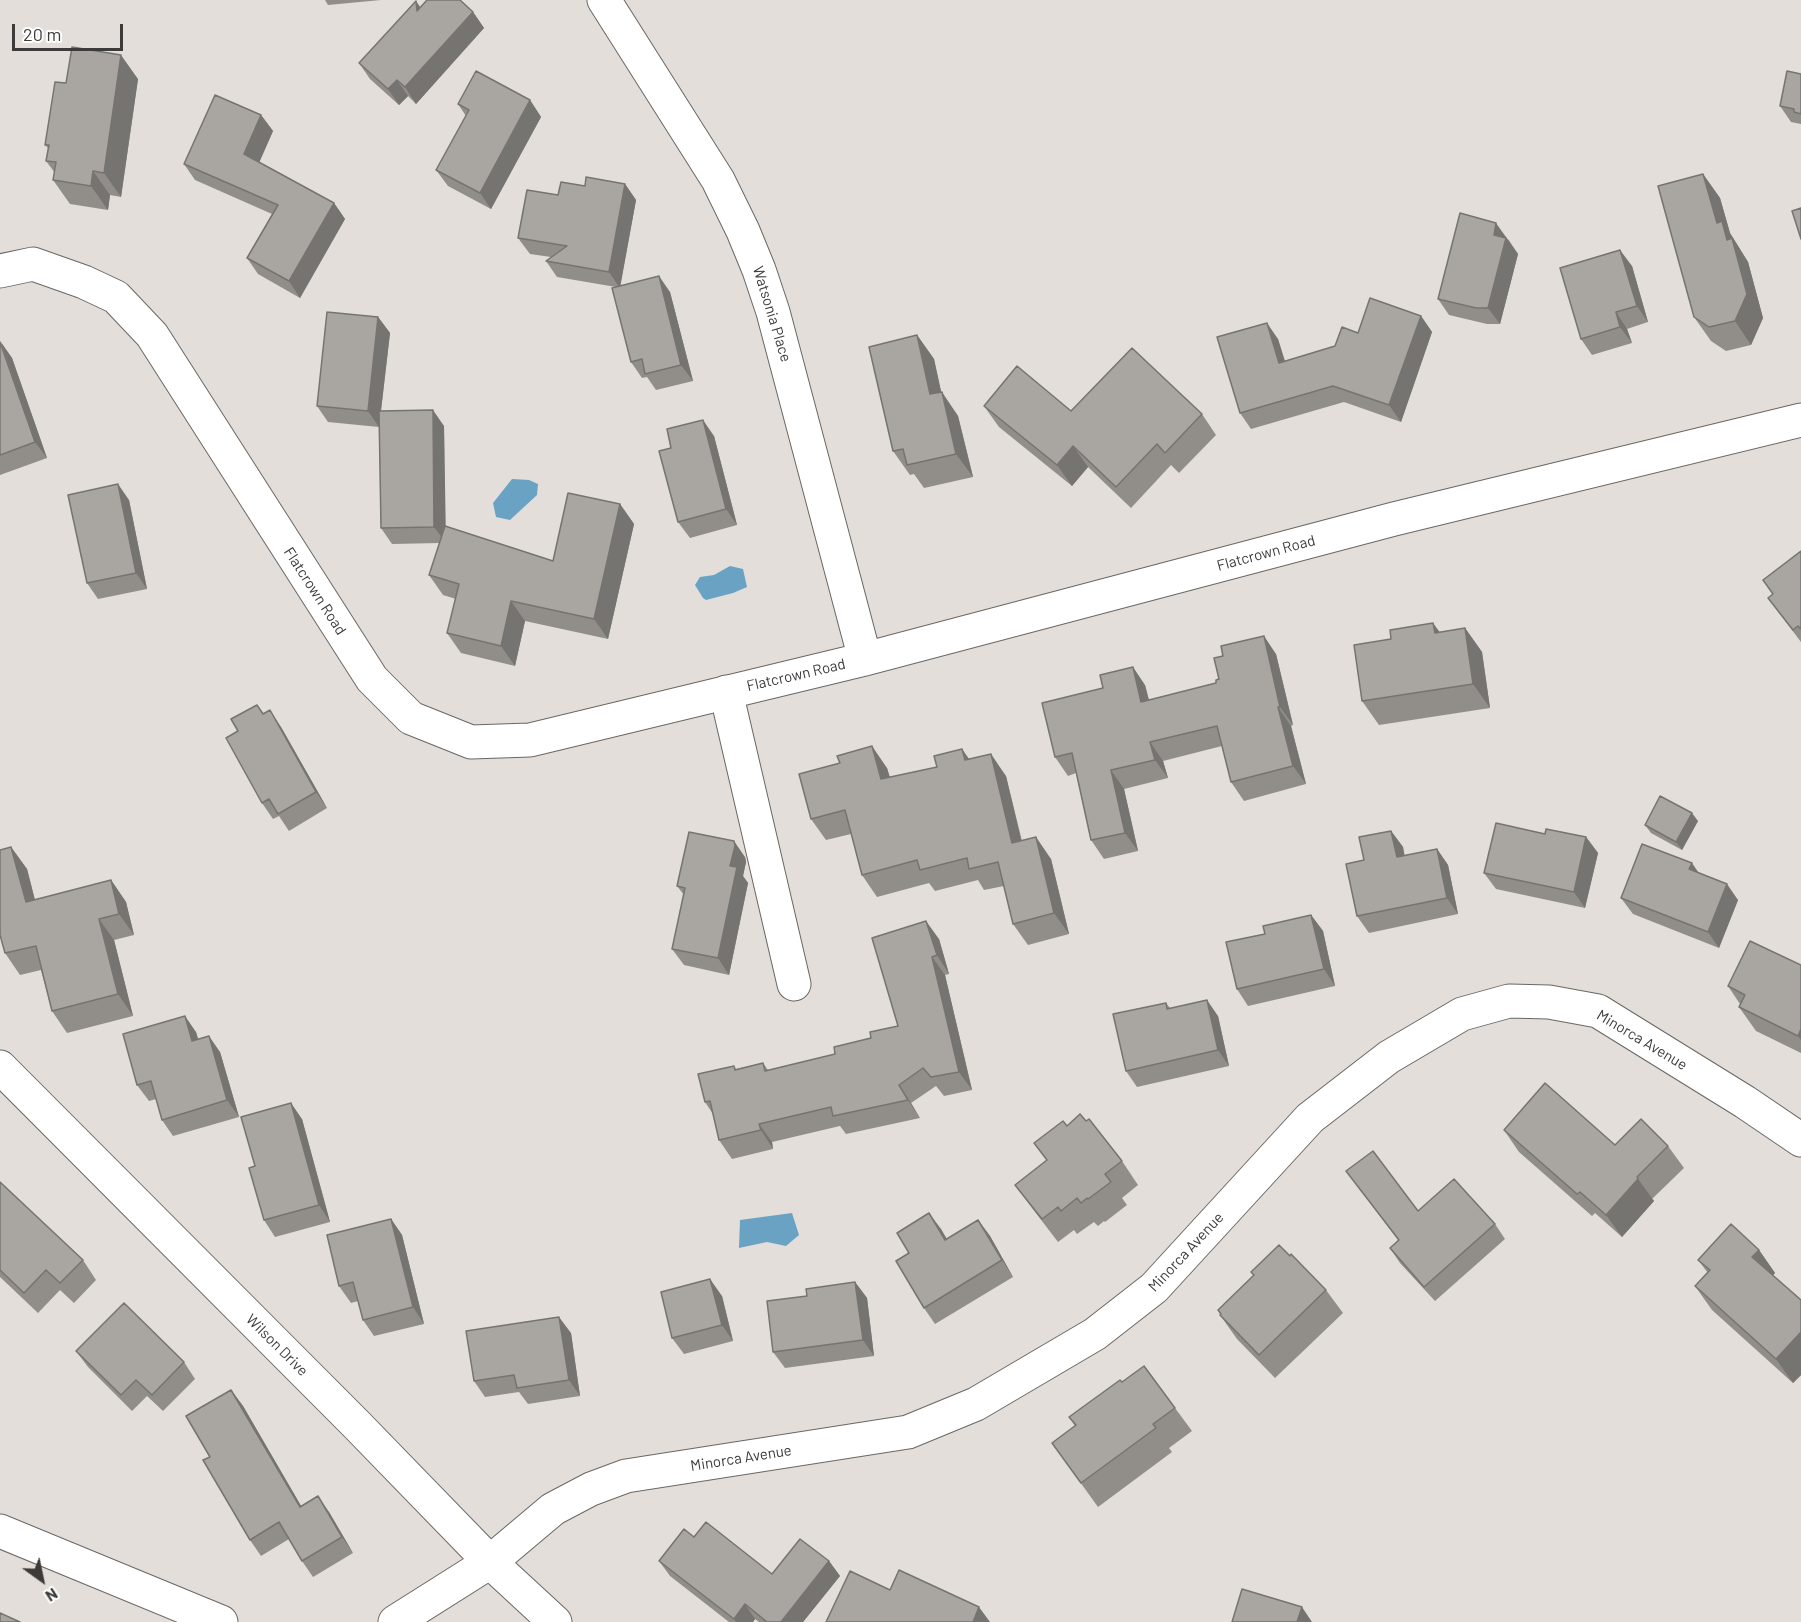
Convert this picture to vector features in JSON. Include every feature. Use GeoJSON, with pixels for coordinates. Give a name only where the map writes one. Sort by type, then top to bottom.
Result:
{"type":"FeatureCollection","features":[{"type":"Feature","properties":{"kind":"street","name":"Watsonia Place"},"geometry":{"type":"LineString","coordinates":[[604,0],[718,180],[759,270],[777,323],[865,659]]}},
{"type":"Feature","properties":{"kind":"street","name":"Flatcrown Road"},"geometry":{"type":"LineString","coordinates":[[0,271],[33,264],[84,282],[116,297],[152,335],[372,679],[411,718],[471,742],[530,740],[865,659],[1394,519],[1801,420]]}},
{"type":"Feature","properties":{"kind":"street"},"geometry":{"type":"LineString","coordinates":[[726,692],[794,984]]}},
{"type":"Feature","properties":{"kind":"street","name":"Minorca Avenue"},"geometry":{"type":"LineString","coordinates":[[395,1622],[490,1562],[553,1509],[591,1489],[626,1476],[908,1432],[976,1404],[1095,1334],[1154,1288],[1310,1118],[1389,1057],[1462,1014],[1509,1001],[1549,1002],[1598,1011],[1745,1102],[1801,1140]]}},
{"type":"Feature","properties":{"kind":"street","name":"Wilson Drive"},"geometry":{"type":"LineString","coordinates":[[0,1067],[357,1425],[490,1562],[555,1622]]}},
{"type":"Feature","properties":{"kind":"street"},"geometry":{"type":"LineString","coordinates":[[0,1531],[220,1622]]}},
{"type":"Feature","properties":{"kind":"water"},"geometry":{"type":"Polygon","coordinates":[[[512,479],[529,480],[538,484],[537,495],[510,520],[496,517],[493,503],[512,479]]]}},
{"type":"Feature","properties":{"kind":"water"},"geometry":{"type":"Polygon","coordinates":[[[730,566],[743,569],[747,587],[706,600],[703,598],[695,585],[700,577],[714,575],[730,566]]]}},
{"type":"Feature","properties":{"kind":"water"},"geometry":{"type":"Polygon","coordinates":[[[792,1213],[799,1235],[786,1246],[767,1242],[739,1248],[740,1220],[792,1213]]]}},
{"type":"Feature","properties":{"kind":"building"},"geometry":{"type":"Polygon","coordinates":[[[427,0],[460,0],[473,12],[405,87],[397,80],[388,89],[359,63],[416,1],[417,11],[427,0]]]}},
{"type":"Feature","properties":{"kind":"building"},"geometry":{"type":"Polygon","coordinates":[[[72,47],[121,55],[104,173],[93,171],[91,186],[53,180],[56,162],[46,161],[49,145],[45,145],[55,82],[66,83],[72,47]]]}},
{"type":"Feature","properties":{"kind":"building"},"geometry":{"type":"Polygon","coordinates":[[[476,71],[530,100],[480,193],[436,170],[469,110],[458,104],[476,71]]]}},
{"type":"Feature","properties":{"kind":"building"},"geometry":{"type":"Polygon","coordinates":[[[1787,71],[1801,74],[1801,114],[1794,112],[1794,109],[1780,106],[1787,71]]]}},
{"type":"Feature","properties":{"kind":"building"},"geometry":{"type":"Polygon","coordinates":[[[215,95],[261,115],[244,154],[334,203],[289,281],[247,258],[278,205],[184,164],[215,95]]]}},
{"type":"Feature","properties":{"kind":"building"},"geometry":{"type":"Polygon","coordinates":[[[1703,174],[1717,223],[1722,221],[1727,240],[1732,238],[1747,294],[1735,321],[1709,327],[1694,317],[1658,186],[1703,174]]]}},
{"type":"Feature","properties":{"kind":"building"},"geometry":{"type":"Polygon","coordinates":[[[586,177],[625,184],[609,272],[546,261],[567,246],[518,238],[527,190],[558,195],[561,182],[585,186],[586,177]]]}},
{"type":"Feature","properties":{"kind":"building"},"geometry":{"type":"Polygon","coordinates":[[[1801,208],[1801,239],[1792,211],[1801,208]]]}},
{"type":"Feature","properties":{"kind":"building"},"geometry":{"type":"Polygon","coordinates":[[[1460,213],[1496,223],[1494,235],[1506,238],[1488,308],[1476,308],[1438,299],[1460,213]]]}},
{"type":"Feature","properties":{"kind":"building"},"geometry":{"type":"Polygon","coordinates":[[[1620,250],[1637,306],[1616,312],[1620,327],[1581,339],[1560,268],[1620,250]]]}},
{"type":"Feature","properties":{"kind":"building"},"geometry":{"type":"Polygon","coordinates":[[[659,276],[681,365],[645,374],[642,359],[631,362],[612,288],[659,276]]]}},
{"type":"Feature","properties":{"kind":"building"},"geometry":{"type":"Polygon","coordinates":[[[1370,298],[1421,316],[1389,405],[1333,386],[1240,413],[1217,337],[1267,323],[1279,363],[1335,346],[1342,327],[1358,333],[1370,298]]]}},
{"type":"Feature","properties":{"kind":"building"},"geometry":{"type":"Polygon","coordinates":[[[327,312],[378,317],[368,411],[317,406],[327,312]]]}},
{"type":"Feature","properties":{"kind":"building"},"geometry":{"type":"Polygon","coordinates":[[[917,335],[930,394],[942,392],[956,454],[907,465],[903,449],[893,451],[869,347],[917,335]]]}},
{"type":"Feature","properties":{"kind":"building"},"geometry":{"type":"Polygon","coordinates":[[[0,342],[35,442],[0,455],[0,342]]]}},
{"type":"Feature","properties":{"kind":"building"},"geometry":{"type":"Polygon","coordinates":[[[1132,348],[1202,414],[1165,453],[1157,444],[1116,487],[1073,446],[1057,465],[984,406],[1017,366],[1071,411],[1132,348]]]}},
{"type":"Feature","properties":{"kind":"building"},"geometry":{"type":"Polygon","coordinates":[[[433,410],[434,527],[381,528],[379,411],[433,410]]]}},
{"type":"Feature","properties":{"kind":"building"},"geometry":{"type":"Polygon","coordinates":[[[703,420],[726,509],[678,522],[659,451],[671,448],[667,429],[703,420]]]}},
{"type":"Feature","properties":{"kind":"building"},"geometry":{"type":"Polygon","coordinates":[[[118,484],[136,573],[87,583],[68,495],[118,484]]]}},
{"type":"Feature","properties":{"kind":"building"},"geometry":{"type":"Polygon","coordinates":[[[568,493],[620,504],[594,619],[511,601],[501,646],[447,633],[459,584],[429,575],[445,526],[553,561],[568,493]]]}},
{"type":"Feature","properties":{"kind":"building"},"geometry":{"type":"Polygon","coordinates":[[[1801,551],[1801,629],[1798,626],[1793,630],[1768,598],[1773,594],[1763,580],[1801,551]]]}},
{"type":"Feature","properties":{"kind":"building"},"geometry":{"type":"Polygon","coordinates":[[[1433,623],[1435,633],[1465,628],[1473,684],[1362,701],[1354,645],[1391,639],[1390,630],[1433,623]]]}},
{"type":"Feature","properties":{"kind":"building"},"geometry":{"type":"Polygon","coordinates":[[[1264,636],[1293,766],[1231,782],[1217,726],[1150,742],[1155,760],[1111,770],[1125,833],[1091,840],[1072,753],[1055,757],[1042,703],[1103,688],[1100,675],[1133,667],[1141,702],[1216,683],[1219,679],[1214,658],[1223,656],[1221,646],[1264,636]]]}},
{"type":"Feature","properties":{"kind":"building"},"geometry":{"type":"Polygon","coordinates":[[[257,705],[263,714],[270,710],[316,792],[278,814],[269,799],[262,803],[226,738],[238,731],[231,719],[257,705]]]}},
{"type":"Feature","properties":{"kind":"building"},"geometry":{"type":"Polygon","coordinates":[[[872,746],[881,779],[937,767],[934,756],[962,749],[965,760],[991,754],[1012,843],[1036,837],[1054,913],[1013,924],[998,862],[969,869],[967,858],[920,870],[917,860],[862,875],[845,810],[811,819],[799,774],[840,763],[837,756],[872,746]]]}},
{"type":"Feature","properties":{"kind":"building"},"geometry":{"type":"Polygon","coordinates":[[[1660,796],[1692,813],[1676,842],[1645,825],[1660,796]]]}},
{"type":"Feature","properties":{"kind":"building"},"geometry":{"type":"Polygon","coordinates":[[[1496,823],[1545,834],[1546,829],[1586,837],[1574,892],[1484,873],[1496,823]]]}},
{"type":"Feature","properties":{"kind":"building"},"geometry":{"type":"Polygon","coordinates":[[[1391,831],[1397,857],[1437,849],[1447,898],[1357,916],[1346,864],[1364,860],[1359,837],[1391,831]]]}},
{"type":"Feature","properties":{"kind":"building"},"geometry":{"type":"Polygon","coordinates":[[[689,832],[734,841],[730,866],[737,867],[718,958],[672,949],[685,888],[677,886],[689,832]]]}},
{"type":"Feature","properties":{"kind":"building"},"geometry":{"type":"Polygon","coordinates":[[[1642,844],[1692,863],[1689,869],[1727,884],[1708,932],[1621,898],[1642,844]]]}},
{"type":"Feature","properties":{"kind":"building"},"geometry":{"type":"Polygon","coordinates":[[[11,847],[26,902],[111,880],[119,914],[99,919],[118,994],[52,1011],[36,946],[5,953],[0,935],[0,850],[11,847]]]}},
{"type":"Feature","properties":{"kind":"building"},"geometry":{"type":"Polygon","coordinates":[[[1311,915],[1324,969],[1237,989],[1226,942],[1265,934],[1263,926],[1311,915]]]}},
{"type":"Feature","properties":{"kind":"building"},"geometry":{"type":"Polygon","coordinates":[[[926,921],[937,955],[932,957],[959,1072],[931,1077],[923,1068],[899,1085],[908,1100],[833,1116],[831,1107],[759,1124],[761,1130],[719,1140],[710,1101],[705,1102],[698,1074],[734,1066],[735,1070],[763,1063],[765,1071],[835,1054],[834,1047],[871,1038],[870,1032],[898,1026],[872,938],[926,921]]]}},
{"type":"Feature","properties":{"kind":"building"},"geometry":{"type":"Polygon","coordinates":[[[1750,941],[1801,965],[1801,1029],[1798,1036],[1739,1007],[1745,995],[1728,986],[1750,941]]]}},
{"type":"Feature","properties":{"kind":"building"},"geometry":{"type":"Polygon","coordinates":[[[1207,1000],[1218,1050],[1126,1071],[1113,1014],[1166,1003],[1167,1009],[1207,1000]]]}},
{"type":"Feature","properties":{"kind":"building"},"geometry":{"type":"Polygon","coordinates":[[[185,1016],[192,1041],[209,1036],[227,1100],[162,1120],[151,1081],[137,1085],[123,1034],[185,1016]]]}},
{"type":"Feature","properties":{"kind":"building"},"geometry":{"type":"Polygon","coordinates":[[[1545,1083],[1615,1145],[1641,1119],[1668,1146],[1637,1177],[1638,1179],[1606,1215],[1580,1192],[1577,1194],[1504,1130],[1545,1083]]]}},
{"type":"Feature","properties":{"kind":"building"},"geometry":{"type":"Polygon","coordinates":[[[291,1103],[319,1205],[264,1220],[249,1168],[255,1166],[241,1117],[291,1103]]]}},
{"type":"Feature","properties":{"kind":"building"},"geometry":{"type":"Polygon","coordinates":[[[1080,1114],[1086,1121],[1089,1119],[1122,1161],[1105,1174],[1111,1182],[1088,1199],[1081,1203],[1077,1198],[1061,1211],[1058,1207],[1042,1219],[1015,1185],[1047,1160],[1034,1143],[1063,1121],[1067,1126],[1080,1114]]]}},
{"type":"Feature","properties":{"kind":"building"},"geometry":{"type":"Polygon","coordinates":[[[1373,1151],[1418,1211],[1454,1179],[1495,1224],[1424,1287],[1390,1248],[1399,1240],[1346,1171],[1373,1151]]]}},
{"type":"Feature","properties":{"kind":"building"},"geometry":{"type":"Polygon","coordinates":[[[0,1182],[83,1260],[60,1283],[46,1270],[24,1293],[0,1270],[0,1182]]]}},
{"type":"Feature","properties":{"kind":"building"},"geometry":{"type":"Polygon","coordinates":[[[929,1213],[945,1240],[978,1220],[1002,1260],[924,1308],[896,1261],[909,1253],[897,1233],[929,1213]]]}},
{"type":"Feature","properties":{"kind":"building"},"geometry":{"type":"Polygon","coordinates":[[[391,1219],[413,1307],[363,1320],[353,1282],[339,1286],[327,1235],[391,1219]]]}},
{"type":"Feature","properties":{"kind":"building"},"geometry":{"type":"Polygon","coordinates":[[[1731,1224],[1759,1250],[1752,1257],[1801,1300],[1801,1332],[1776,1359],[1695,1286],[1710,1270],[1698,1260],[1731,1224]]]}},
{"type":"Feature","properties":{"kind":"building"},"geometry":{"type":"Polygon","coordinates":[[[1279,1245],[1326,1290],[1259,1355],[1220,1315],[1218,1310],[1254,1275],[1251,1272],[1279,1245]]]}},
{"type":"Feature","properties":{"kind":"building"},"geometry":{"type":"Polygon","coordinates":[[[710,1279],[722,1325],[672,1338],[661,1292],[710,1279]]]}},
{"type":"Feature","properties":{"kind":"building"},"geometry":{"type":"Polygon","coordinates":[[[855,1282],[863,1340],[773,1352],[767,1301],[807,1296],[806,1289],[855,1282]]]}},
{"type":"Feature","properties":{"kind":"building"},"geometry":{"type":"Polygon","coordinates":[[[124,1303],[184,1362],[152,1395],[136,1380],[121,1395],[76,1351],[124,1303]]]}},
{"type":"Feature","properties":{"kind":"building"},"geometry":{"type":"Polygon","coordinates":[[[559,1317],[569,1380],[517,1388],[514,1375],[474,1381],[466,1331],[559,1317]]]}},
{"type":"Feature","properties":{"kind":"building"},"geometry":{"type":"Polygon","coordinates":[[[1144,1366],[1175,1408],[1153,1424],[1156,1428],[1081,1483],[1052,1443],[1076,1425],[1069,1417],[1120,1380],[1122,1382],[1144,1366]]]}},
{"type":"Feature","properties":{"kind":"building"},"geometry":{"type":"Polygon","coordinates":[[[231,1390],[300,1507],[318,1496],[342,1537],[302,1561],[279,1522],[250,1540],[203,1460],[210,1457],[186,1416],[231,1390]]]}},
{"type":"Feature","properties":{"kind":"building"},"geometry":{"type":"Polygon","coordinates":[[[706,1522],[772,1574],[800,1539],[829,1561],[781,1622],[767,1622],[745,1604],[734,1619],[659,1561],[684,1529],[694,1537],[706,1522]]]}},
{"type":"Feature","properties":{"kind":"building"},"geometry":{"type":"Polygon","coordinates":[[[899,1570],[979,1607],[973,1622],[826,1622],[850,1571],[890,1590],[899,1570]]]}},
{"type":"Feature","properties":{"kind":"building"},"geometry":{"type":"Polygon","coordinates":[[[1242,1589],[1302,1607],[1297,1622],[1232,1622],[1242,1589]]]}},
{"type":"Feature","properties":{"kind":"building"},"geometry":{"type":"Polygon","coordinates":[[[0,1613],[20,1622],[0,1622],[0,1613]]]}}]}
